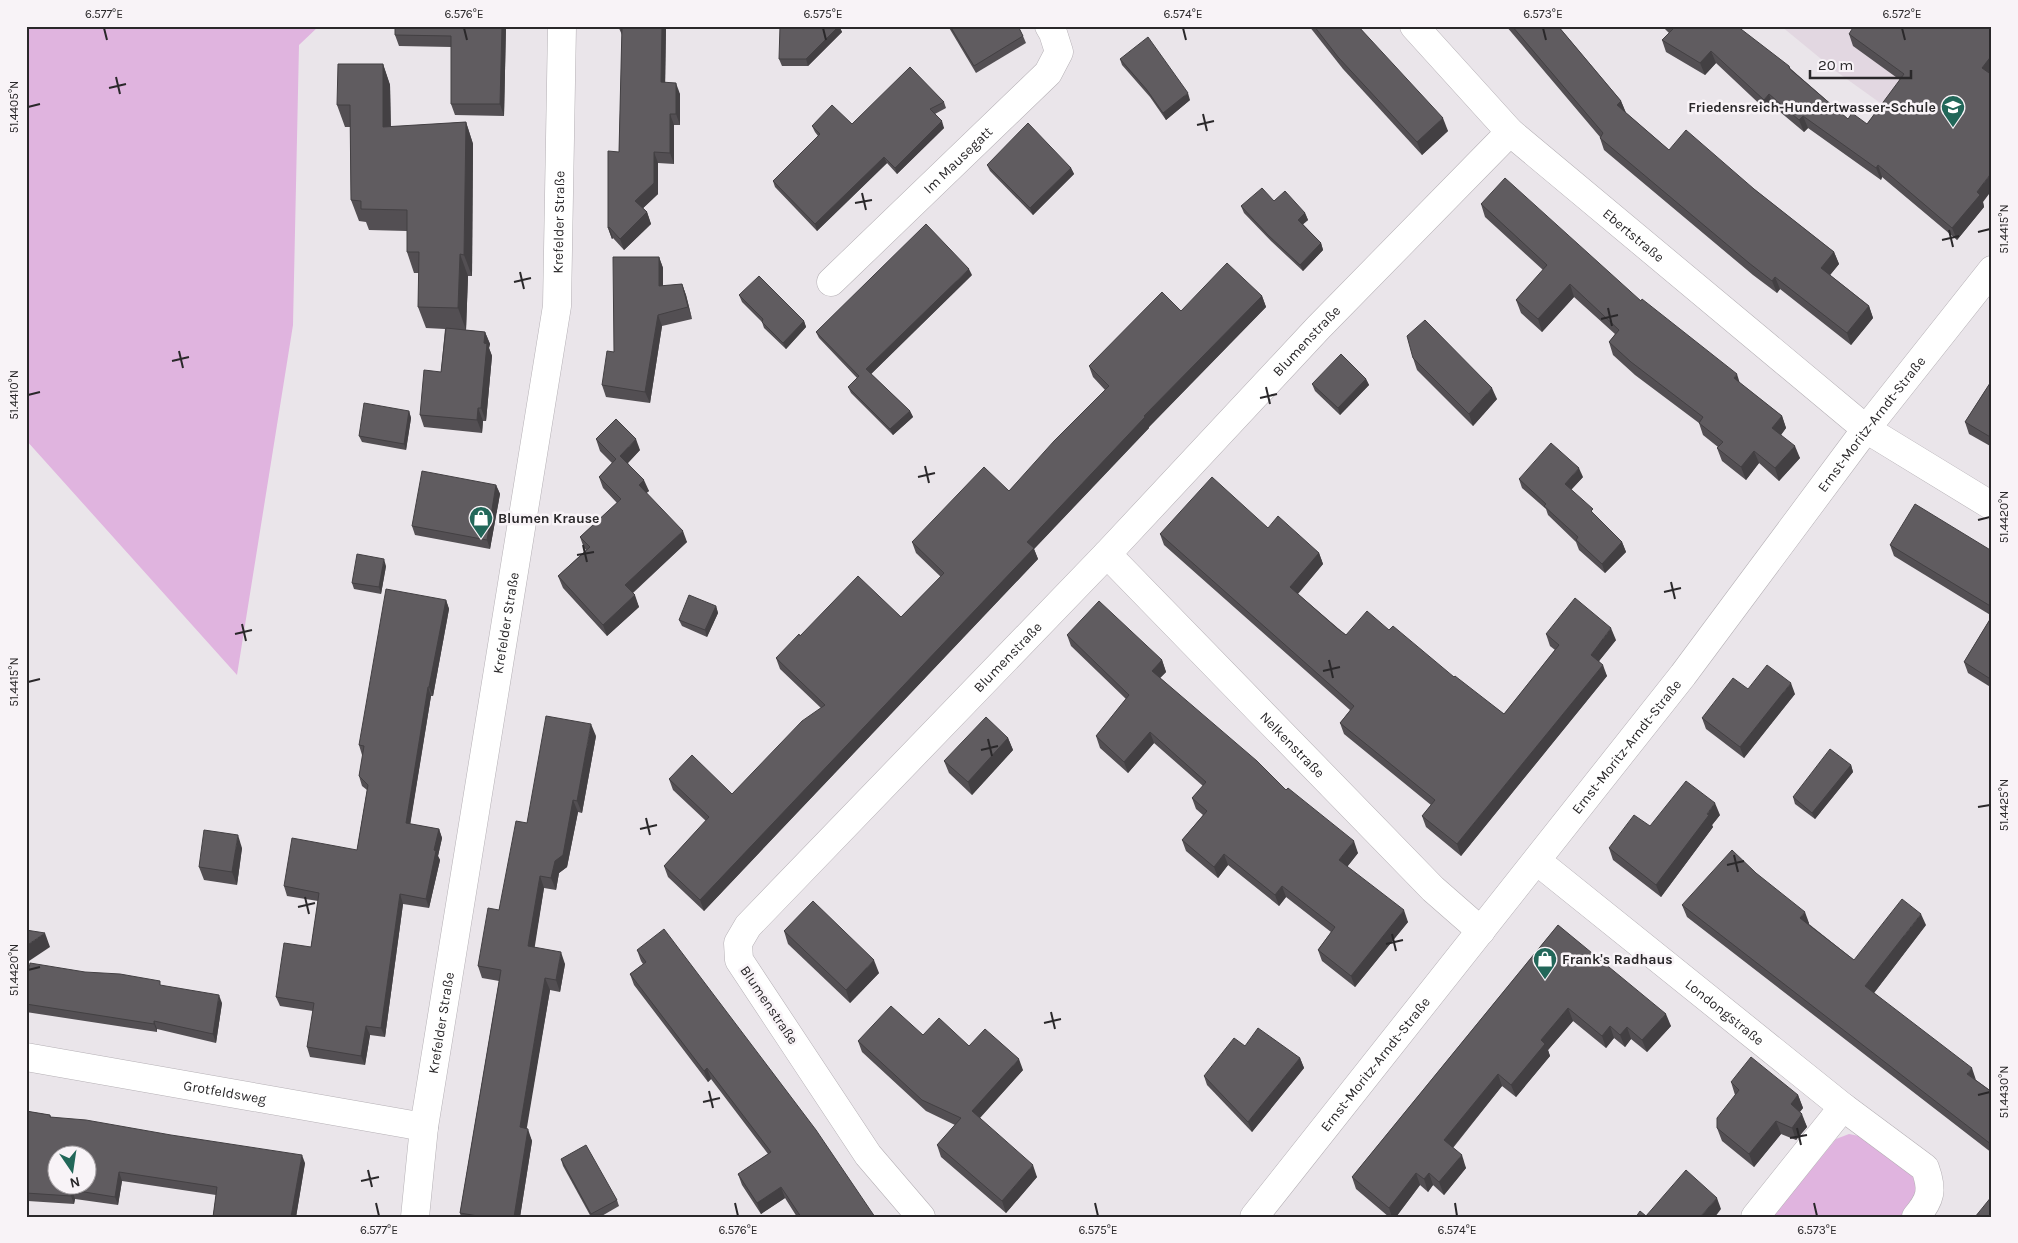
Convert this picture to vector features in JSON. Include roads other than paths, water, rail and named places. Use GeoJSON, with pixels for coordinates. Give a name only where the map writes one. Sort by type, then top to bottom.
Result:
{"type":"FeatureCollection","features":[{"type":"Feature","properties":{"kind":"street","name":"Krefelder Straße"},"geometry":{"type":"LineString","coordinates":[[415,1217],[424,1127],[556,306],[562,26]]}},
{"type":"Feature","properties":{"kind":"street","name":"Im Mausegatt"},"geometry":{"type":"LineString","coordinates":[[831,282],[1048,73],[1059,52],[1050,26]]}},
{"type":"Feature","properties":{"kind":"street","name":"Ebertstraße"},"geometry":{"type":"LineString","coordinates":[[1414,26],[1510,132],[1866,429],[1992,506]]}},
{"type":"Feature","properties":{"kind":"street","name":"Blumenstraße"},"geometry":{"type":"LineString","coordinates":[[921,1217],[868,1154],[739,960],[738,943],[748,926],[1107,554],[1318,328],[1510,132]]}},
{"type":"Feature","properties":{"kind":"street","name":"Ernst-Moritz-Arndt-Straße"},"geometry":{"type":"LineString","coordinates":[[1254,1217],[1683,675],[1866,429],[1992,270]]}},
{"type":"Feature","properties":{"kind":"street","name":"Nelkenstraße"},"geometry":{"type":"LineString","coordinates":[[1107,554],[1434,889],[1481,931]]}},
{"type":"Feature","properties":{"kind":"street","name":"Londongstraße"},"geometry":{"type":"LineString","coordinates":[[1537,861],[1843,1107],[1925,1168],[1929,1179],[1930,1193],[1924,1207],[1916,1217]]}},
{"type":"Feature","properties":{"kind":"street","name":"Grotfeldsweg"},"geometry":{"type":"LineString","coordinates":[[26,1057],[424,1127]]}},
{"type":"Feature","properties":{"kind":"street"},"geometry":{"type":"LineString","coordinates":[[1755,1217],[1843,1107]]}},
{"type":"Feature","properties":{"kind":"place","name":"Friedensreich-Hundertwasser-Schule"},"geometry":{"type":"Point","coordinates":[1953,128]}},
{"type":"Feature","properties":{"kind":"place","name":"Blumen Krause"},"geometry":{"type":"Point","coordinates":[481,539]}},
{"type":"Feature","properties":{"kind":"place","name":"Frank's Radhaus"},"geometry":{"type":"Point","coordinates":[1545,980]}}]}
